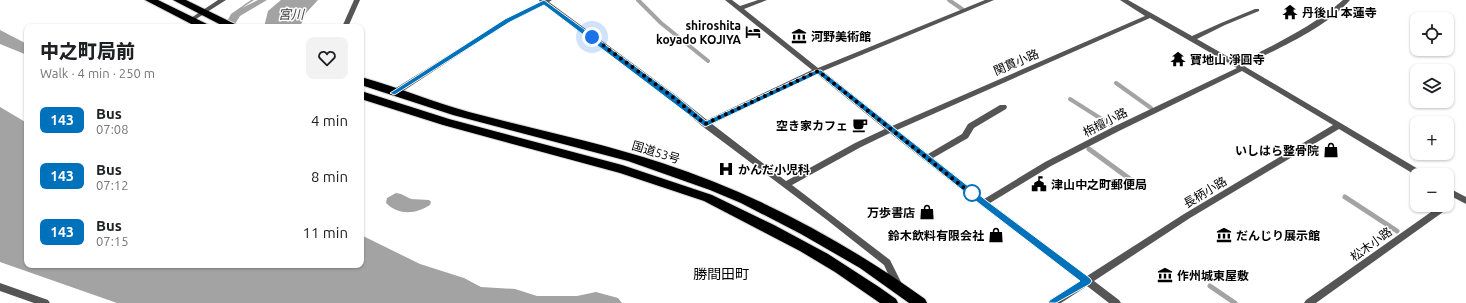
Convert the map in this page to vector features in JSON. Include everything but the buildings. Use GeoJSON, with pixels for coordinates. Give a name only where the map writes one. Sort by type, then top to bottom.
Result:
{"type":"FeatureCollection","features":[{"type":"Feature","properties":{"kind":"highway"},"geometry":{"type":"LineString","coordinates":[[150,0],[198,23]]}},
{"type":"Feature","properties":{"kind":"highway"},"geometry":{"type":"LineString","coordinates":[[178,0],[227,24]]}},
{"type":"Feature","properties":{"kind":"highway","name":"国道53号"},"geometry":{"type":"LineString","coordinates":[[364,82],[394,93],[470,116],[607,152],[689,177],[755,204],[814,234],[898,287],[920,303]]}},
{"type":"Feature","properties":{"kind":"highway"},"geometry":{"type":"LineString","coordinates":[[364,96],[458,126],[581,158],[658,181],[709,199],[786,236],[845,271],[890,303]]}},
{"type":"Feature","properties":{"kind":"street"},"geometry":{"type":"LineString","coordinates":[[198,23],[206,14],[223,0]]}},
{"type":"Feature","properties":{"kind":"street"},"geometry":{"type":"LineString","coordinates":[[346,24],[357,0]]}},
{"type":"Feature","properties":{"kind":"street"},"geometry":{"type":"LineString","coordinates":[[728,0],[984,203],[1116,303]]}},
{"type":"Feature","properties":{"kind":"street"},"geometry":{"type":"LineString","coordinates":[[739,9],[764,0]]}},
{"type":"Feature","properties":{"kind":"street"},"geometry":{"type":"LineString","coordinates":[[705,124],[818,71],[991,0]]}},
{"type":"Feature","properties":{"kind":"street"},"geometry":{"type":"LineString","coordinates":[[1124,0],[1410,168]]}},
{"type":"Feature","properties":{"kind":"street","name":"栴檀小路"},"geometry":{"type":"LineString","coordinates":[[984,203],[1048,164],[1116,128],[1240,67],[1315,25],[1334,13],[1347,0]]}},
{"type":"Feature","properties":{"kind":"street"},"geometry":{"type":"LineString","coordinates":[[394,93],[507,21],[545,1],[674,98],[705,124],[887,263],[898,287]]}},
{"type":"Feature","properties":{"kind":"street"},"geometry":{"type":"LineString","coordinates":[[1192,40],[1223,24],[1257,10]]}},
{"type":"Feature","properties":{"kind":"street","name":"関貫小路"},"geometry":{"type":"LineString","coordinates":[[786,185],[858,145],[891,129],[1150,16]]}},
{"type":"Feature","properties":{"kind":"street"},"geometry":{"type":"LineString","coordinates":[[927,158],[965,136],[971,126],[1002,107]]}},
{"type":"Feature","properties":{"kind":"street","name":"長柄小路"},"geometry":{"type":"LineString","coordinates":[[1053,303],[1188,216],[1338,126]]}},
{"type":"Feature","properties":{"kind":"street","name":"松木小路"},"geometry":{"type":"LineString","coordinates":[[1309,303],[1437,212]]}},
{"type":"Feature","properties":{"kind":"street"},"geometry":{"type":"LineString","coordinates":[[0,287],[45,303]]}},
{"type":"Feature","properties":{"kind":"water","name":"宮川"},"geometry":{"type":"Polygon","coordinates":[[[251,0],[254,0],[242,8],[258,0],[267,0],[240,16],[235,24],[226,24],[231,14],[251,0]]]}},
{"type":"Feature","properties":{"kind":"water","name":"宮川"},"geometry":{"type":"Polygon","coordinates":[[[281,0],[318,0],[306,13],[301,24],[265,24],[268,11],[281,0]]]}},
{"type":"Feature","properties":{"kind":"water"},"geometry":{"type":"Polygon","coordinates":[[[0,30],[24,42],[24,54],[0,44],[0,30]]]}},
{"type":"Feature","properties":{"kind":"water"},"geometry":{"type":"Polygon","coordinates":[[[0,107],[24,121],[24,268],[364,268],[364,236],[420,264],[464,278],[481,287],[515,289],[537,296],[577,296],[596,292],[618,298],[622,303],[117,303],[0,262],[0,107]]]}},
{"type":"Feature","properties":{"kind":"water"},"geometry":{"type":"Polygon","coordinates":[[[396,193],[411,199],[429,200],[431,202],[430,205],[425,208],[413,212],[402,212],[386,203],[387,198],[396,193]]]}},
{"type":"Feature","properties":{"kind":"waterway"},"geometry":{"type":"LineString","coordinates":[[638,0],[661,23],[708,61]]}},
{"type":"Feature","properties":{"kind":"waterway"},"geometry":{"type":"LineString","coordinates":[[949,0],[962,9]]}},
{"type":"Feature","properties":{"kind":"waterway"},"geometry":{"type":"LineString","coordinates":[[1116,83],[1151,108]]}},
{"type":"Feature","properties":{"kind":"waterway"},"geometry":{"type":"LineString","coordinates":[[1070,99],[1111,125]]}},
{"type":"Feature","properties":{"kind":"waterway"},"geometry":{"type":"LineString","coordinates":[[1089,149],[1134,182]]}},
{"type":"Feature","properties":{"kind":"waterway"},"geometry":{"type":"LineString","coordinates":[[1345,197],[1397,231]]}},
{"type":"Feature","properties":{"kind":"waterway"},"geometry":{"type":"LineString","coordinates":[[1210,286],[1235,303]]}},
{"type":"Feature","properties":{"kind":"bus line","name":"143"},"geometry":{"type":"LineString","coordinates":[[394,93],[507,21],[544,2],[674,98],[705,124],[818,71],[984,203],[1087,281],[1053,303]]}},
{"type":"Feature","properties":{"kind":"place","name":"丹後山 本蓮寺"},"geometry":{"type":"Point","coordinates":[1290,12]}},
{"type":"Feature","properties":{"kind":"place","name":"shiroshita koyado KOJIYA"},"geometry":{"type":"Point","coordinates":[753,32]}},
{"type":"Feature","properties":{"kind":"place","name":"河野美術館"},"geometry":{"type":"Point","coordinates":[799,36]}},
{"type":"Feature","properties":{"kind":"place","name":"寶地山 淨圓寺"},"geometry":{"type":"Point","coordinates":[1178,59]}},
{"type":"Feature","properties":{"kind":"place","name":"空き家カフェ"},"geometry":{"type":"Point","coordinates":[860,125]}},
{"type":"Feature","properties":{"kind":"place","name":"いしはら整骨院"},"geometry":{"type":"Point","coordinates":[1331,150]}},
{"type":"Feature","properties":{"kind":"place","name":"かんだ小児科"},"geometry":{"type":"Point","coordinates":[726,169]}},
{"type":"Feature","properties":{"kind":"place","name":"津山中之町郵便局"},"geometry":{"type":"Point","coordinates":[1039,184]}},
{"type":"Feature","properties":{"kind":"place","name":"万歩書店"},"geometry":{"type":"Point","coordinates":[927,212]}},
{"type":"Feature","properties":{"kind":"place","name":"鈴木飲料有限会社"},"geometry":{"type":"Point","coordinates":[996,235]}},
{"type":"Feature","properties":{"kind":"place","name":"だんじり展示館"},"geometry":{"type":"Point","coordinates":[1224,235]}},
{"type":"Feature","properties":{"kind":"place","name":"作州城東屋敷"},"geometry":{"type":"Point","coordinates":[1165,275]}},
{"type":"Feature","properties":{"kind":"district","name":"勝間田町"},"geometry":{"type":"Point","coordinates":[721,274]}},
{"type":"Feature","properties":{"kind":"route"},"geometry":{"type":"LineString","coordinates":[[592,37],[674,98],[705,124],[818,71],[972,193]]}}]}
